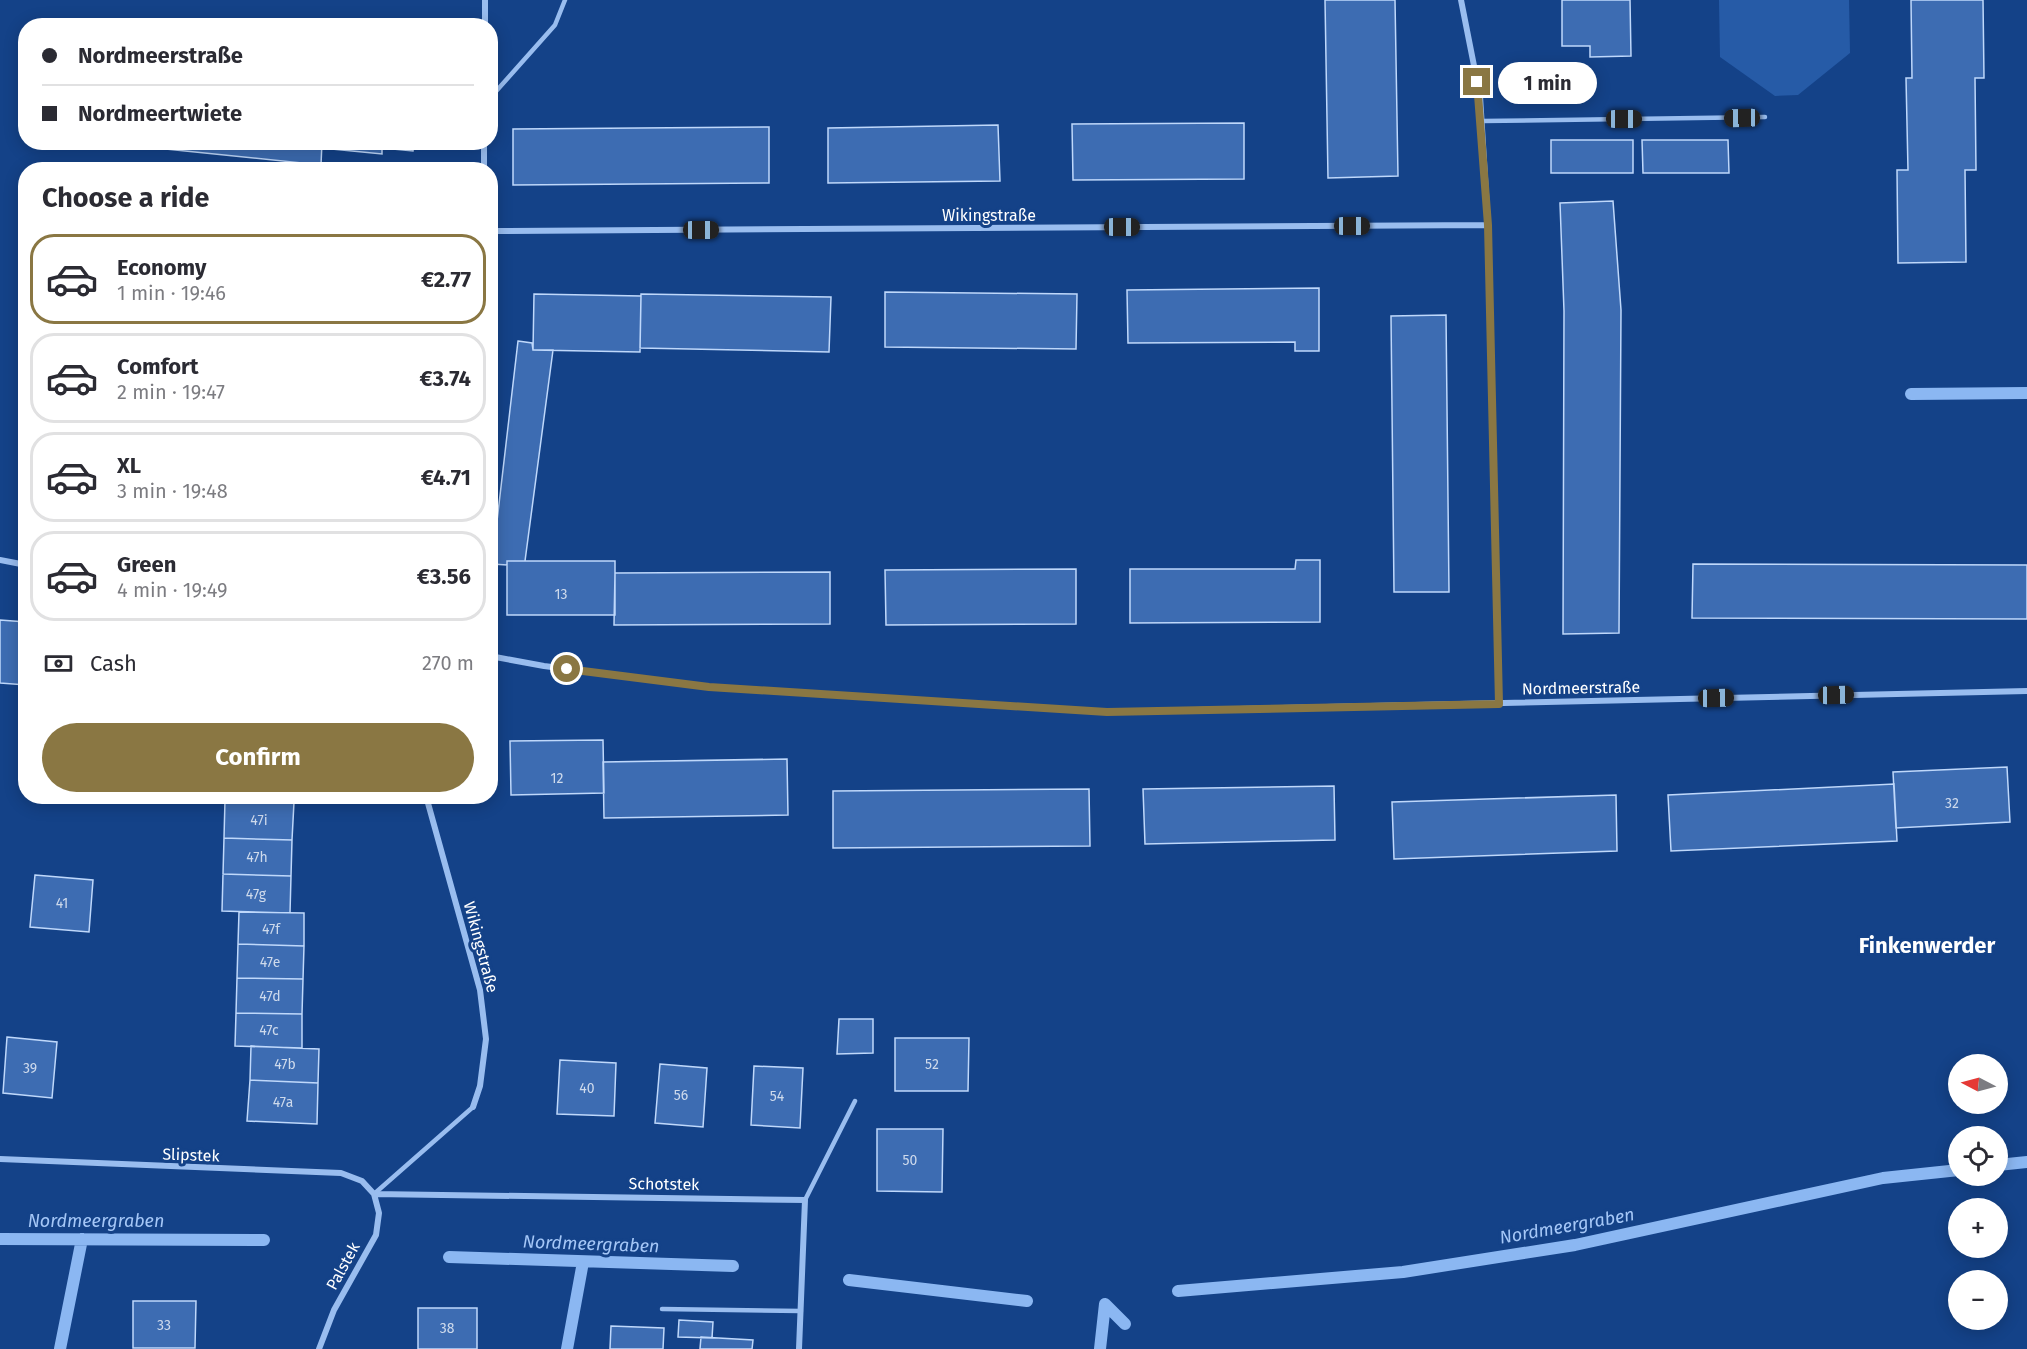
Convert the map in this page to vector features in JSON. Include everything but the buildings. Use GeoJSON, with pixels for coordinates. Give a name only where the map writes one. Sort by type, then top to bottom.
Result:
{"type":"FeatureCollection","features":[{"type":"Feature","properties":{"kind":"street"},"geometry":{"type":"LineString","coordinates":[[484,18],[485,0]]}},
{"type":"Feature","properties":{"kind":"street"},"geometry":{"type":"LineString","coordinates":[[1461,0],[1480,96],[1488,225],[1499,704]]}},
{"type":"Feature","properties":{"kind":"street","name":"Wikingstraße"},"geometry":{"type":"LineString","coordinates":[[498,231],[1488,225]]}},
{"type":"Feature","properties":{"kind":"street"},"geometry":{"type":"LineString","coordinates":[[0,560],[18,563]]}},
{"type":"Feature","properties":{"kind":"street","name":"Nordmeerstraße"},"geometry":{"type":"LineString","coordinates":[[498,657],[544,666],[709,687],[1107,712],[2027,691]]}},
{"type":"Feature","properties":{"kind":"street","name":"Wikingstraße"},"geometry":{"type":"LineString","coordinates":[[428,804],[480,990],[486,1039],[480,1086],[473,1107]]}},
{"type":"Feature","properties":{"kind":"street","name":"Slipstek"},"geometry":{"type":"LineString","coordinates":[[0,1159],[341,1173],[362,1181],[374,1194]]}},
{"type":"Feature","properties":{"kind":"street","name":"Schotstek"},"geometry":{"type":"LineString","coordinates":[[374,1194],[805,1200]]}},
{"type":"Feature","properties":{"kind":"street","name":"Palstek"},"geometry":{"type":"LineString","coordinates":[[319,1349],[334,1310],[376,1235],[379,1213],[374,1194]]}},
{"type":"Feature","properties":{"kind":"street"},"geometry":{"type":"LineString","coordinates":[[799,1349],[805,1200]]}},
{"type":"Feature","properties":{"kind":"lane"},"geometry":{"type":"LineString","coordinates":[[498,89],[555,25],[565,0]]}},
{"type":"Feature","properties":{"kind":"lane"},"geometry":{"type":"LineString","coordinates":[[1482,121],[1766,117]]}},
{"type":"Feature","properties":{"kind":"lane"},"geometry":{"type":"LineString","coordinates":[[805,1200],[855,1101]]}},
{"type":"Feature","properties":{"kind":"lane"},"geometry":{"type":"LineString","coordinates":[[374,1194],[473,1107]]}},
{"type":"Feature","properties":{"kind":"lane"},"geometry":{"type":"LineString","coordinates":[[662,1309],[801,1311]]}},
{"type":"Feature","properties":{"kind":"shaded area"},"geometry":{"type":"Polygon","coordinates":[[[1719,0],[1849,0],[1850,53],[1798,95],[1775,96],[1720,57],[1719,0]]]}},
{"type":"Feature","properties":{"kind":"waterway"},"geometry":{"type":"LineString","coordinates":[[1911,394],[2027,393]]}},
{"type":"Feature","properties":{"kind":"waterway","name":"Nordmeergraben"},"geometry":{"type":"LineString","coordinates":[[2008,1164],[2027,1162]]}},
{"type":"Feature","properties":{"kind":"waterway","name":"Nordmeergraben"},"geometry":{"type":"LineString","coordinates":[[1178,1291],[1403,1272],[1575,1245],[1883,1178],[1948,1171]]}},
{"type":"Feature","properties":{"kind":"waterway","name":"Nordmeergraben"},"geometry":{"type":"LineString","coordinates":[[0,1239],[264,1240]]}},
{"type":"Feature","properties":{"kind":"waterway"},"geometry":{"type":"LineString","coordinates":[[60,1349],[82,1239]]}},
{"type":"Feature","properties":{"kind":"waterway","name":"Nordmeergraben"},"geometry":{"type":"LineString","coordinates":[[449,1257],[733,1266]]}},
{"type":"Feature","properties":{"kind":"waterway"},"geometry":{"type":"LineString","coordinates":[[567,1349],[583,1262]]}},
{"type":"Feature","properties":{"kind":"waterway","name":"Nordmeergraben"},"geometry":{"type":"LineString","coordinates":[[849,1280],[1027,1301]]}},
{"type":"Feature","properties":{"kind":"waterway"},"geometry":{"type":"LineString","coordinates":[[1105,1304],[1125,1324]]}},
{"type":"Feature","properties":{"kind":"waterway"},"geometry":{"type":"LineString","coordinates":[[1100,1349],[1105,1304]]}},
{"type":"Feature","properties":{"kind":"district","name":"Finkenwerder"},"geometry":{"type":"Point","coordinates":[1927,945]}},
{"type":"Feature","properties":{"kind":"route"},"geometry":{"type":"LineString","coordinates":[[567,669],[709,687],[1107,712],[1499,704],[1488,225],[1482,121],[1477,82]]}}]}
